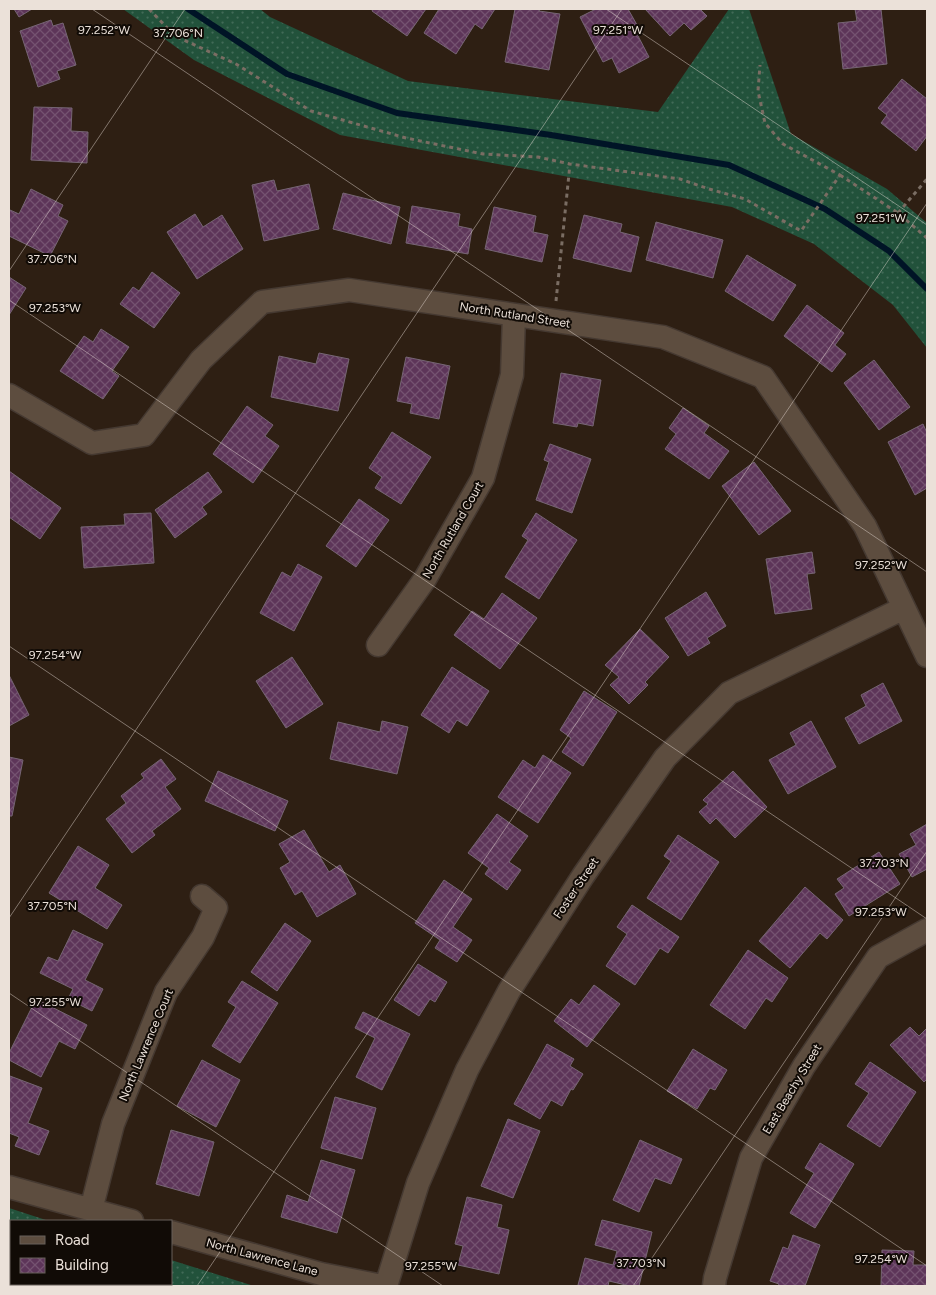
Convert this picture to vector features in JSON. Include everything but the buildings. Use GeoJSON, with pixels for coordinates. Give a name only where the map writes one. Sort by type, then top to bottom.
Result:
{"type":"FeatureCollection","features":[{"type":"Feature","properties":{"kind":"street","name":"North Rutland Street"},"geometry":{"type":"LineString","coordinates":[[9,395],[92,443],[144,435],[201,360],[262,302],[349,290],[664,338],[763,377],[864,526],[927,656]]}},
{"type":"Feature","properties":{"kind":"street","name":"North Rutland Court"},"geometry":{"type":"LineString","coordinates":[[378,645],[425,578],[483,478],[512,375],[514,315]]}},
{"type":"Feature","properties":{"kind":"street","name":"Foster Street"},"geometry":{"type":"LineString","coordinates":[[386,1286],[418,1183],[467,1070],[509,991],[584,876],[665,758],[729,693],[904,608]]}},
{"type":"Feature","properties":{"kind":"street","name":"North Lawrence Court"},"geometry":{"type":"LineString","coordinates":[[91,1210],[113,1124],[166,992],[203,937],[216,908],[202,896]]}},
{"type":"Feature","properties":{"kind":"street","name":"East Beachy Street"},"geometry":{"type":"LineString","coordinates":[[714,1286],[751,1158],[804,1066],[878,957],[927,930]]}},
{"type":"Feature","properties":{"kind":"street"},"geometry":{"type":"LineString","coordinates":[[9,1187],[128,1220]]}},
{"type":"Feature","properties":{"kind":"street","name":"North Lawrence Lane"},"geometry":{"type":"LineString","coordinates":[[172,1232],[321,1274],[382,1286]]}},
{"type":"Feature","properties":{"kind":"path"},"geometry":{"type":"LineString","coordinates":[[149,9],[175,36],[236,64],[311,111],[406,138],[483,154],[538,157],[570,164],[680,179],[745,198],[801,231],[840,175]]}},
{"type":"Feature","properties":{"kind":"path"},"geometry":{"type":"LineString","coordinates":[[760,66],[758,91],[766,123],[783,144],[840,175],[898,213],[927,238]]}},
{"type":"Feature","properties":{"kind":"path"},"geometry":{"type":"LineString","coordinates":[[553,321],[570,164]]}},
{"type":"Feature","properties":{"kind":"path"},"geometry":{"type":"LineString","coordinates":[[898,213],[927,179]]}},
{"type":"Feature","properties":{"kind":"green space"},"geometry":{"type":"Polygon","coordinates":[[[123,9],[260,9],[270,17],[408,81],[658,112],[729,9],[749,9],[791,134],[887,189],[927,223],[927,348],[893,305],[814,244],[732,207],[340,135],[194,60],[123,9]]]}},
{"type":"Feature","properties":{"kind":"green space"},"geometry":{"type":"Polygon","coordinates":[[[9,1208],[46,1220],[10,1220],[10,1285],[172,1285],[172,1260],[254,1286],[9,1286],[9,1208]]]}},
{"type":"Feature","properties":{"kind":"waterway"},"geometry":{"type":"LineString","coordinates":[[188,9],[287,74],[397,113],[551,135],[729,165],[825,209],[889,251],[927,289]]}},
{"type":"Feature","properties":{"kind":"waterway"},"geometry":{"type":"LineString","coordinates":[[89,1285],[93,1286]]}}]}
